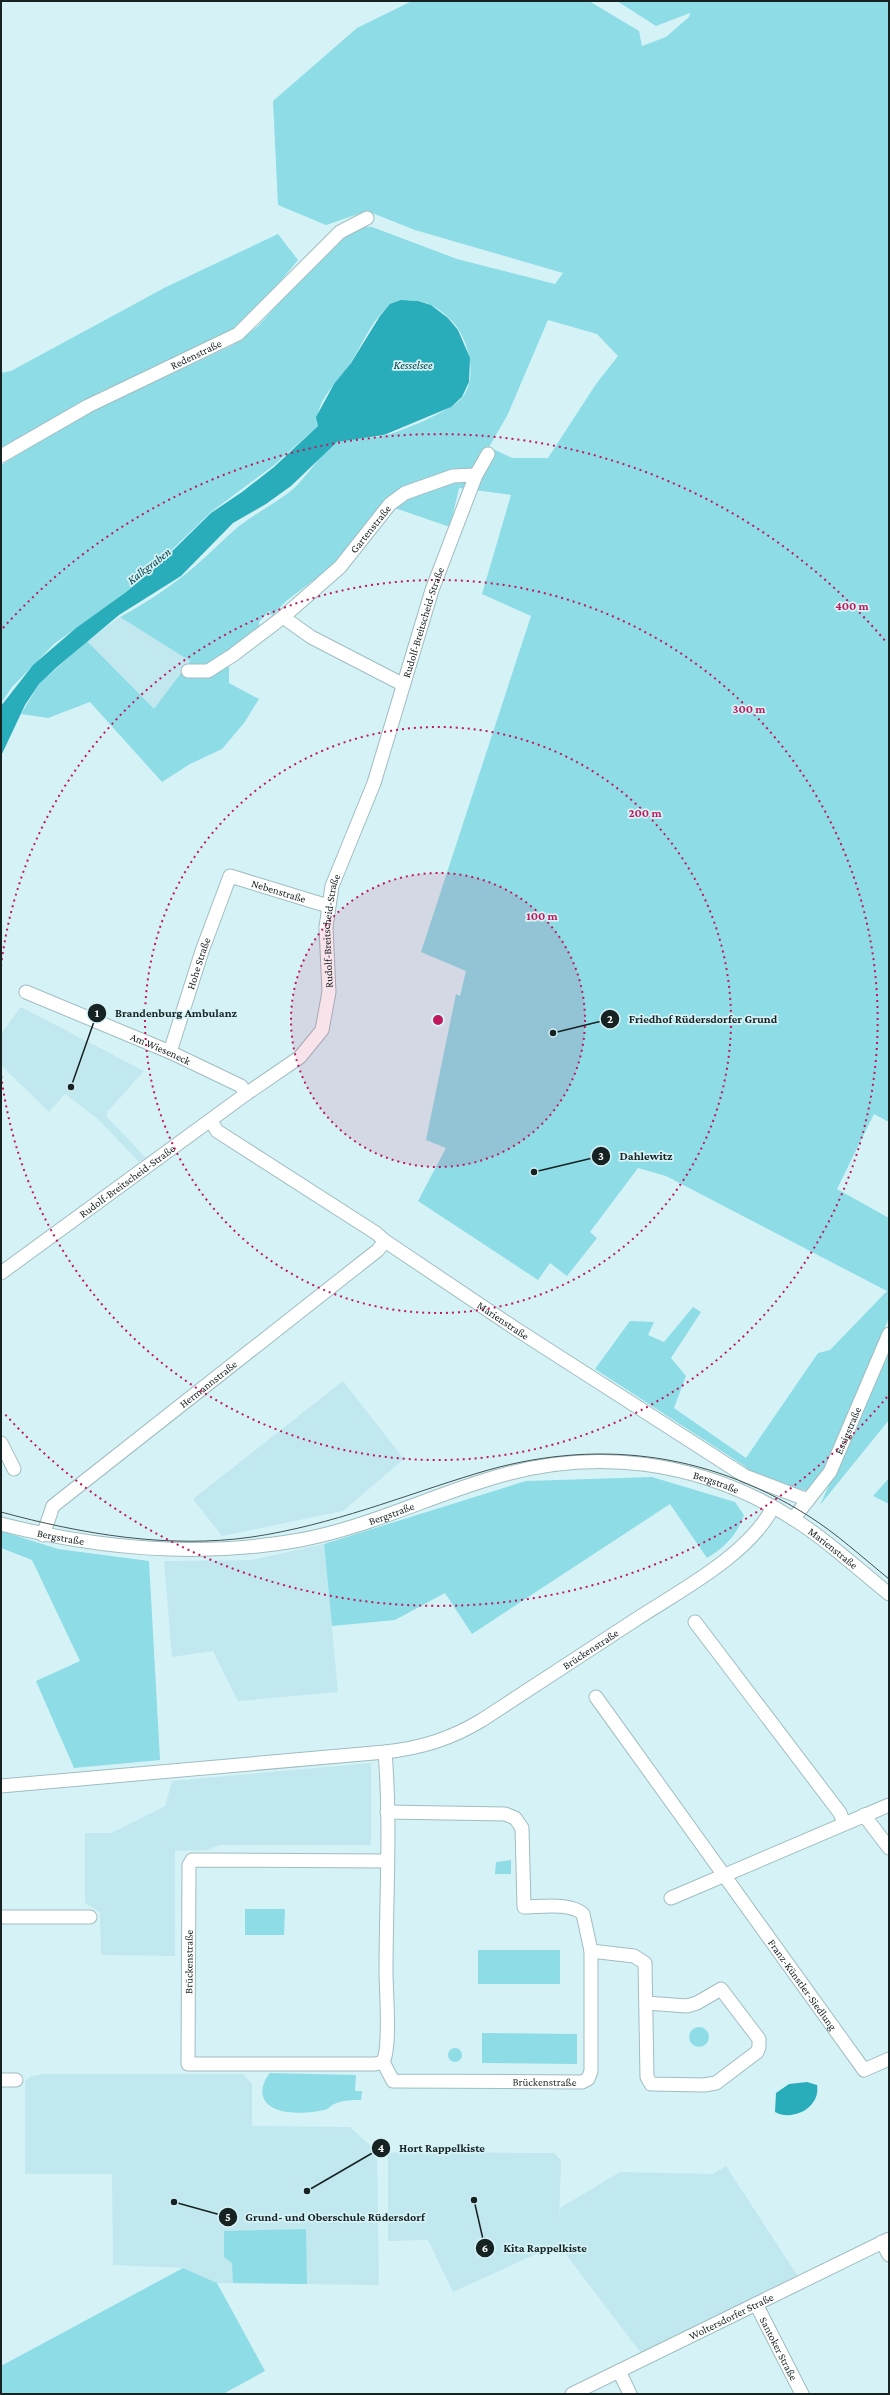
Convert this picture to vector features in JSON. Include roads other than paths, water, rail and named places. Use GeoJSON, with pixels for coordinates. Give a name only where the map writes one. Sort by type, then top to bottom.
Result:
{"type":"FeatureCollection","features":[{"type":"Feature","properties":{"kind":"street","name":"Redenstraße"},"geometry":{"type":"LineString","coordinates":[[1,456],[88,406],[238,334],[340,232],[367,218]]}},
{"type":"Feature","properties":{"kind":"street","name":"Rudolf-Breitscheid-Straße"},"geometry":{"type":"LineString","coordinates":[[1,1273],[246,1094],[300,1057],[322,1030],[329,992],[326,927],[332,886],[374,783],[402,684],[432,590],[476,475],[488,454]]}},
{"type":"Feature","properties":{"kind":"street","name":"Gartenstraße"},"geometry":{"type":"LineString","coordinates":[[188,671],[208,671],[233,655],[283,617],[340,567],[390,504],[405,493],[454,476],[476,475]]}},
{"type":"Feature","properties":{"kind":"street"},"geometry":{"type":"LineString","coordinates":[[283,617],[311,637],[402,684]]}},
{"type":"Feature","properties":{"kind":"street","name":"Nebenstraße"},"geometry":{"type":"LineString","coordinates":[[230,876],[328,906]]}},
{"type":"Feature","properties":{"kind":"street","name":"Hohe Straße"},"geometry":{"type":"LineString","coordinates":[[170,1052],[202,951],[230,876]]}},
{"type":"Feature","properties":{"kind":"street","name":"Am Wieseneck"},"geometry":{"type":"LineString","coordinates":[[26,992],[170,1052],[241,1086],[246,1094]]}},
{"type":"Feature","properties":{"kind":"street","name":"Marienstraße"},"geometry":{"type":"LineString","coordinates":[[211,1121],[217,1131],[376,1233],[385,1241],[516,1329],[744,1476],[808,1500]]}},
{"type":"Feature","properties":{"kind":"street","name":"Hermannstraße"},"geometry":{"type":"LineString","coordinates":[[44,1535],[53,1506],[378,1250],[385,1241]]}},
{"type":"Feature","properties":{"kind":"street","name":"Essigstraße"},"geometry":{"type":"LineString","coordinates":[[793,1519],[830,1472],[889,1334]]}},
{"type":"Feature","properties":{"kind":"street"},"geometry":{"type":"LineString","coordinates":[[1,1443],[14,1469]]}},
{"type":"Feature","properties":{"kind":"street","name":"Bergstraße"},"geometry":{"type":"LineString","coordinates":[[1,1524],[44,1535],[119,1546],[175,1550],[226,1550],[250,1548],[302,1540],[354,1527],[467,1486],[519,1470],[557,1462],[581,1461],[630,1463],[683,1471],[731,1486],[773,1507]]}},
{"type":"Feature","properties":{"kind":"street","name":"Marienstraße"},"geometry":{"type":"LineString","coordinates":[[773,1507],[793,1519],[889,1594]]}},
{"type":"Feature","properties":{"kind":"street","name":"Brückenstraße"},"geometry":{"type":"LineString","coordinates":[[1,1786],[385,1752],[430,1745],[462,1732],[482,1720],[714,1567],[757,1530],[767,1519],[773,1507]]}},
{"type":"Feature","properties":{"kind":"street"},"geometry":{"type":"LineString","coordinates":[[695,1622],[840,1813],[844,1823]]}},
{"type":"Feature","properties":{"kind":"street","name":"Franz-Künstler-Siedlung"},"geometry":{"type":"LineString","coordinates":[[596,1697],[864,2070],[889,2059]]}},
{"type":"Feature","properties":{"kind":"street"},"geometry":{"type":"LineString","coordinates":[[383,2062],[386,2056],[387,1812],[385,1752]]}},
{"type":"Feature","properties":{"kind":"street"},"geometry":{"type":"LineString","coordinates":[[671,1898],[726,1876],[844,1823],[889,1805]]}},
{"type":"Feature","properties":{"kind":"street","name":"Brückenstraße"},"geometry":{"type":"LineString","coordinates":[[386,1861],[192,1860],[189,1865],[188,2064],[375,2064],[383,2062],[393,2080],[582,2082],[588,2078],[591,2071],[591,1951],[583,1914],[579,1910],[569,1908],[524,1906],[522,1828],[515,1818],[505,1814],[387,1812]]}},
{"type":"Feature","properties":{"kind":"street"},"geometry":{"type":"LineString","coordinates":[[864,1815],[889,1848]]}},
{"type":"Feature","properties":{"kind":"street"},"geometry":{"type":"LineString","coordinates":[[1,1917],[90,1917]]}},
{"type":"Feature","properties":{"kind":"street"},"geometry":{"type":"LineString","coordinates":[[591,1951],[634,1956],[646,1963],[646,2003],[647,2077],[651,2084],[704,2085],[716,2083],[757,2052],[759,2047],[759,2039],[721,1989],[697,2003],[687,2006],[646,2003]]}},
{"type":"Feature","properties":{"kind":"street"},"geometry":{"type":"LineString","coordinates":[[1,2080],[16,2080]]}},
{"type":"Feature","properties":{"kind":"street"},"geometry":{"type":"LineString","coordinates":[[886,2241],[889,2255]]}},
{"type":"Feature","properties":{"kind":"street","name":"Woltersdorfer Straße"},"geometry":{"type":"LineString","coordinates":[[572,2394],[886,2241]]}},
{"type":"Feature","properties":{"kind":"street","name":"Santoker Straße"},"geometry":{"type":"LineString","coordinates":[[756,2304],[802,2394]]}},
{"type":"Feature","properties":{"kind":"street"},"geometry":{"type":"LineString","coordinates":[[619,2371],[630,2394]]}},
{"type":"Feature","properties":{"kind":"water","name":"Kesselsee"},"geometry":{"type":"Polygon","coordinates":[[[401,300],[418,301],[431,305],[448,318],[458,330],[470,358],[469,382],[462,397],[451,407],[384,435],[337,442],[291,486],[266,504],[233,523],[181,576],[119,615],[57,667],[39,684],[25,705],[1,756],[1,706],[33,665],[76,628],[126,592],[155,568],[211,513],[242,492],[274,467],[318,426],[316,417],[334,384],[351,363],[380,316],[390,304],[401,300]]]}},
{"type":"Feature","properties":{"kind":"water"},"geometry":{"type":"Polygon","coordinates":[[[807,2082],[817,2085],[815,2100],[810,2106],[797,2114],[782,2115],[775,2112],[776,2093],[789,2084],[807,2082]]]}},
{"type":"Feature","properties":{"kind":"tram line"},"geometry":{"type":"LineString","coordinates":[[1,1512],[63,1527],[125,1537],[157,1540],[220,1540],[282,1532],[339,1518],[478,1473],[521,1462],[564,1456],[606,1454],[647,1457],[688,1464],[729,1477],[768,1493],[818,1522],[839,1537],[889,1579]]}},
{"type":"Feature","properties":{"kind":"place","name":"Friedhof Rüdersdorfer Grund"},"geometry":{"type":"Point","coordinates":[553,1033]}},
{"type":"Feature","properties":{"kind":"place","name":"Brandenburg Ambulanz"},"geometry":{"type":"Point","coordinates":[71,1087]}},
{"type":"Feature","properties":{"kind":"place","name":"Dahlewitz"},"geometry":{"type":"Point","coordinates":[534,1172]}},
{"type":"Feature","properties":{"kind":"place","name":"Hort Rappelkiste"},"geometry":{"type":"Point","coordinates":[307,2191]}},
{"type":"Feature","properties":{"kind":"place","name":"Kita Rappelkiste"},"geometry":{"type":"Point","coordinates":[474,2200]}},
{"type":"Feature","properties":{"kind":"place","name":"Grund- und Oberschule Rüdersdorf"},"geometry":{"type":"Point","coordinates":[174,2202]}},
{"type":"Feature","properties":{"kind":"water label","name":"Kalkgraben"},"geometry":{"type":"Point","coordinates":[149,566]}}]}
